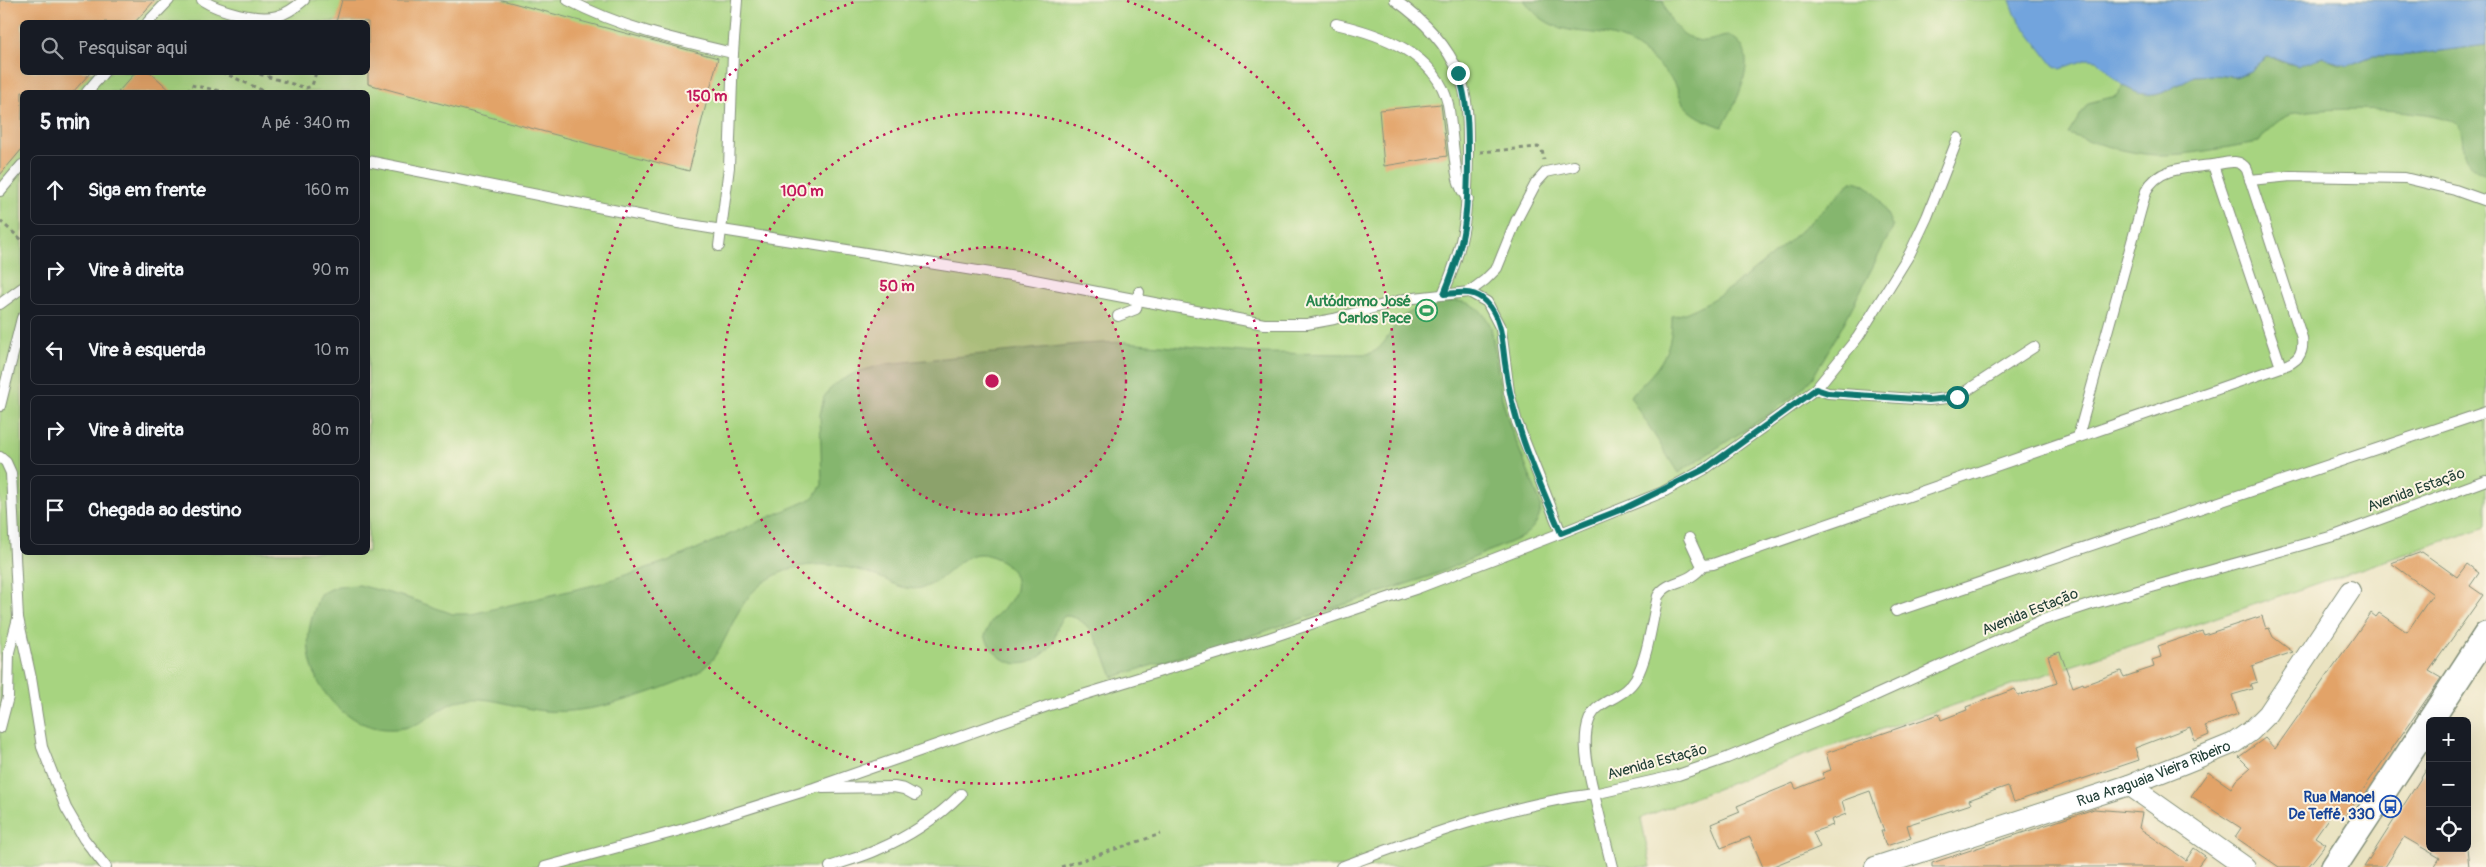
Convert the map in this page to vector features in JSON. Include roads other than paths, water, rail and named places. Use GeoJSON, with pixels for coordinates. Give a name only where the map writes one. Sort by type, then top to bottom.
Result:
{"type":"FeatureCollection","features":[{"type":"Feature","properties":{"kind":"street","name":"Rua Araguaia Vieira Ribeiro"},"geometry":{"type":"LineString","coordinates":[[1887,865],[2129,785],[2234,743],[2251,731],[2268,714],[2350,591]]}},
{"type":"Feature","properties":{"kind":"street"},"geometry":{"type":"LineString","coordinates":[[2433,717],[2486,635]]}},
{"type":"Feature","properties":{"kind":"street"},"geometry":{"type":"LineString","coordinates":[[2334,867],[2426,727]]}},
{"type":"Feature","properties":{"kind":"street"},"geometry":{"type":"LineString","coordinates":[[2129,785],[2245,867]]}},
{"type":"Feature","properties":{"kind":"lane"},"geometry":{"type":"LineString","coordinates":[[150,20],[169,0]]}},
{"type":"Feature","properties":{"kind":"lane"},"geometry":{"type":"LineString","coordinates":[[202,0],[212,6],[228,11],[267,17],[288,12],[304,0]]}},
{"type":"Feature","properties":{"kind":"lane"},"geometry":{"type":"LineString","coordinates":[[568,0],[614,22],[638,30],[733,53]]}},
{"type":"Feature","properties":{"kind":"lane"},"geometry":{"type":"LineString","coordinates":[[719,246],[728,166],[737,0]]}},
{"type":"Feature","properties":{"kind":"lane"},"geometry":{"type":"LineString","coordinates":[[1395,0],[1424,22],[1434,34],[1458,73],[1466,100],[1468,199],[1461,246],[1444,294]]}},
{"type":"Feature","properties":{"kind":"lane"},"geometry":{"type":"LineString","coordinates":[[1336,24],[1354,28],[1404,48],[1418,57],[1437,80],[1448,103],[1460,187],[1468,199]]}},
{"type":"Feature","properties":{"kind":"lane"},"geometry":{"type":"LineString","coordinates":[[88,90],[101,75]]}},
{"type":"Feature","properties":{"kind":"lane"},"geometry":{"type":"LineString","coordinates":[[546,867],[684,829],[814,788],[1050,705],[1269,638],[1418,588],[1648,498],[1705,469],[1816,389],[1858,336],[1910,253],[1927,217],[1958,138]]}},
{"type":"Feature","properties":{"kind":"lane"},"geometry":{"type":"LineString","coordinates":[[370,160],[721,230],[1138,296],[1264,324],[1290,326],[1334,320],[1405,299],[1469,292],[1487,302],[1501,329],[1508,392],[1516,422],[1561,533]]}},
{"type":"Feature","properties":{"kind":"lane"},"geometry":{"type":"LineString","coordinates":[[1594,794],[1587,764],[1586,731],[1591,714],[1597,707],[1627,689],[1636,678],[1661,590],[1690,579],[1703,565],[1712,564],[2078,438],[2281,368],[2298,359],[2303,347],[2302,338],[2250,180],[2244,166],[2239,162],[2166,172],[2151,181],[2146,191],[2078,438]]}},
{"type":"Feature","properties":{"kind":"lane"},"geometry":{"type":"LineString","coordinates":[[2213,165],[2281,368]]}},
{"type":"Feature","properties":{"kind":"lane"},"geometry":{"type":"LineString","coordinates":[[1469,292],[1497,268],[1529,192],[1546,172],[1574,166]]}},
{"type":"Feature","properties":{"kind":"lane"},"geometry":{"type":"LineString","coordinates":[[0,191],[20,167]]}},
{"type":"Feature","properties":{"kind":"lane"},"geometry":{"type":"LineString","coordinates":[[2250,180],[2291,176],[2405,178],[2455,190],[2486,201]]}},
{"type":"Feature","properties":{"kind":"lane"},"geometry":{"type":"LineString","coordinates":[[0,304],[20,289]]}},
{"type":"Feature","properties":{"kind":"lane"},"geometry":{"type":"LineString","coordinates":[[1118,316],[1134,311],[1138,296]]}},
{"type":"Feature","properties":{"kind":"lane"},"geometry":{"type":"LineString","coordinates":[[0,406],[20,326]]}},
{"type":"Feature","properties":{"kind":"lane"},"geometry":{"type":"LineString","coordinates":[[1816,389],[1828,393],[1944,400],[1966,392],[2034,347]]}},
{"type":"Feature","properties":{"kind":"lane"},"geometry":{"type":"LineString","coordinates":[[1896,611],[2486,412]]}},
{"type":"Feature","properties":{"kind":"lane"},"geometry":{"type":"LineString","coordinates":[[0,457],[6,462],[11,473],[18,618],[29,664],[42,747],[50,771],[76,825],[106,867]]}},
{"type":"Feature","properties":{"kind":"lane","name":"Avenida Estação"},"geometry":{"type":"LineString","coordinates":[[1341,867],[1424,837],[1528,805],[1594,794],[1678,775],[1727,758],[1827,718],[2040,621],[2096,603],[2337,536],[2486,480]]}},
{"type":"Feature","properties":{"kind":"lane"},"geometry":{"type":"LineString","coordinates":[[1689,538],[1697,558],[1703,565]]}},
{"type":"Feature","properties":{"kind":"lane"},"geometry":{"type":"LineString","coordinates":[[0,728],[8,697],[9,652],[18,618]]}},
{"type":"Feature","properties":{"kind":"lane"},"geometry":{"type":"LineString","coordinates":[[814,788],[894,787],[904,789],[915,795]]}},
{"type":"Feature","properties":{"kind":"lane"},"geometry":{"type":"LineString","coordinates":[[830,867],[876,851],[904,837],[931,820],[961,794]]}},
{"type":"Feature","properties":{"kind":"lane","name":"Avenida Estação"},"geometry":{"type":"LineString","coordinates":[[1594,794],[1612,867]]}},
{"type":"Feature","properties":{"kind":"water"},"geometry":{"type":"Polygon","coordinates":[[[2010,0],[2486,0],[2486,45],[2411,55],[2372,56],[2347,66],[2322,57],[2297,66],[2276,58],[2267,57],[2250,71],[2235,77],[2194,76],[2162,93],[2154,95],[2138,93],[2123,86],[2097,60],[2088,59],[2060,69],[2053,65],[2016,16],[2010,0]]]}},
{"type":"Feature","properties":{"kind":"place","name":"Autódromo José Carlos Pace"},"geometry":{"type":"Point","coordinates":[1427,310]}},
{"type":"Feature","properties":{"kind":"place","name":"Rua Manoel De Teffé, 330"},"geometry":{"type":"Point","coordinates":[2391,806]}}]}
